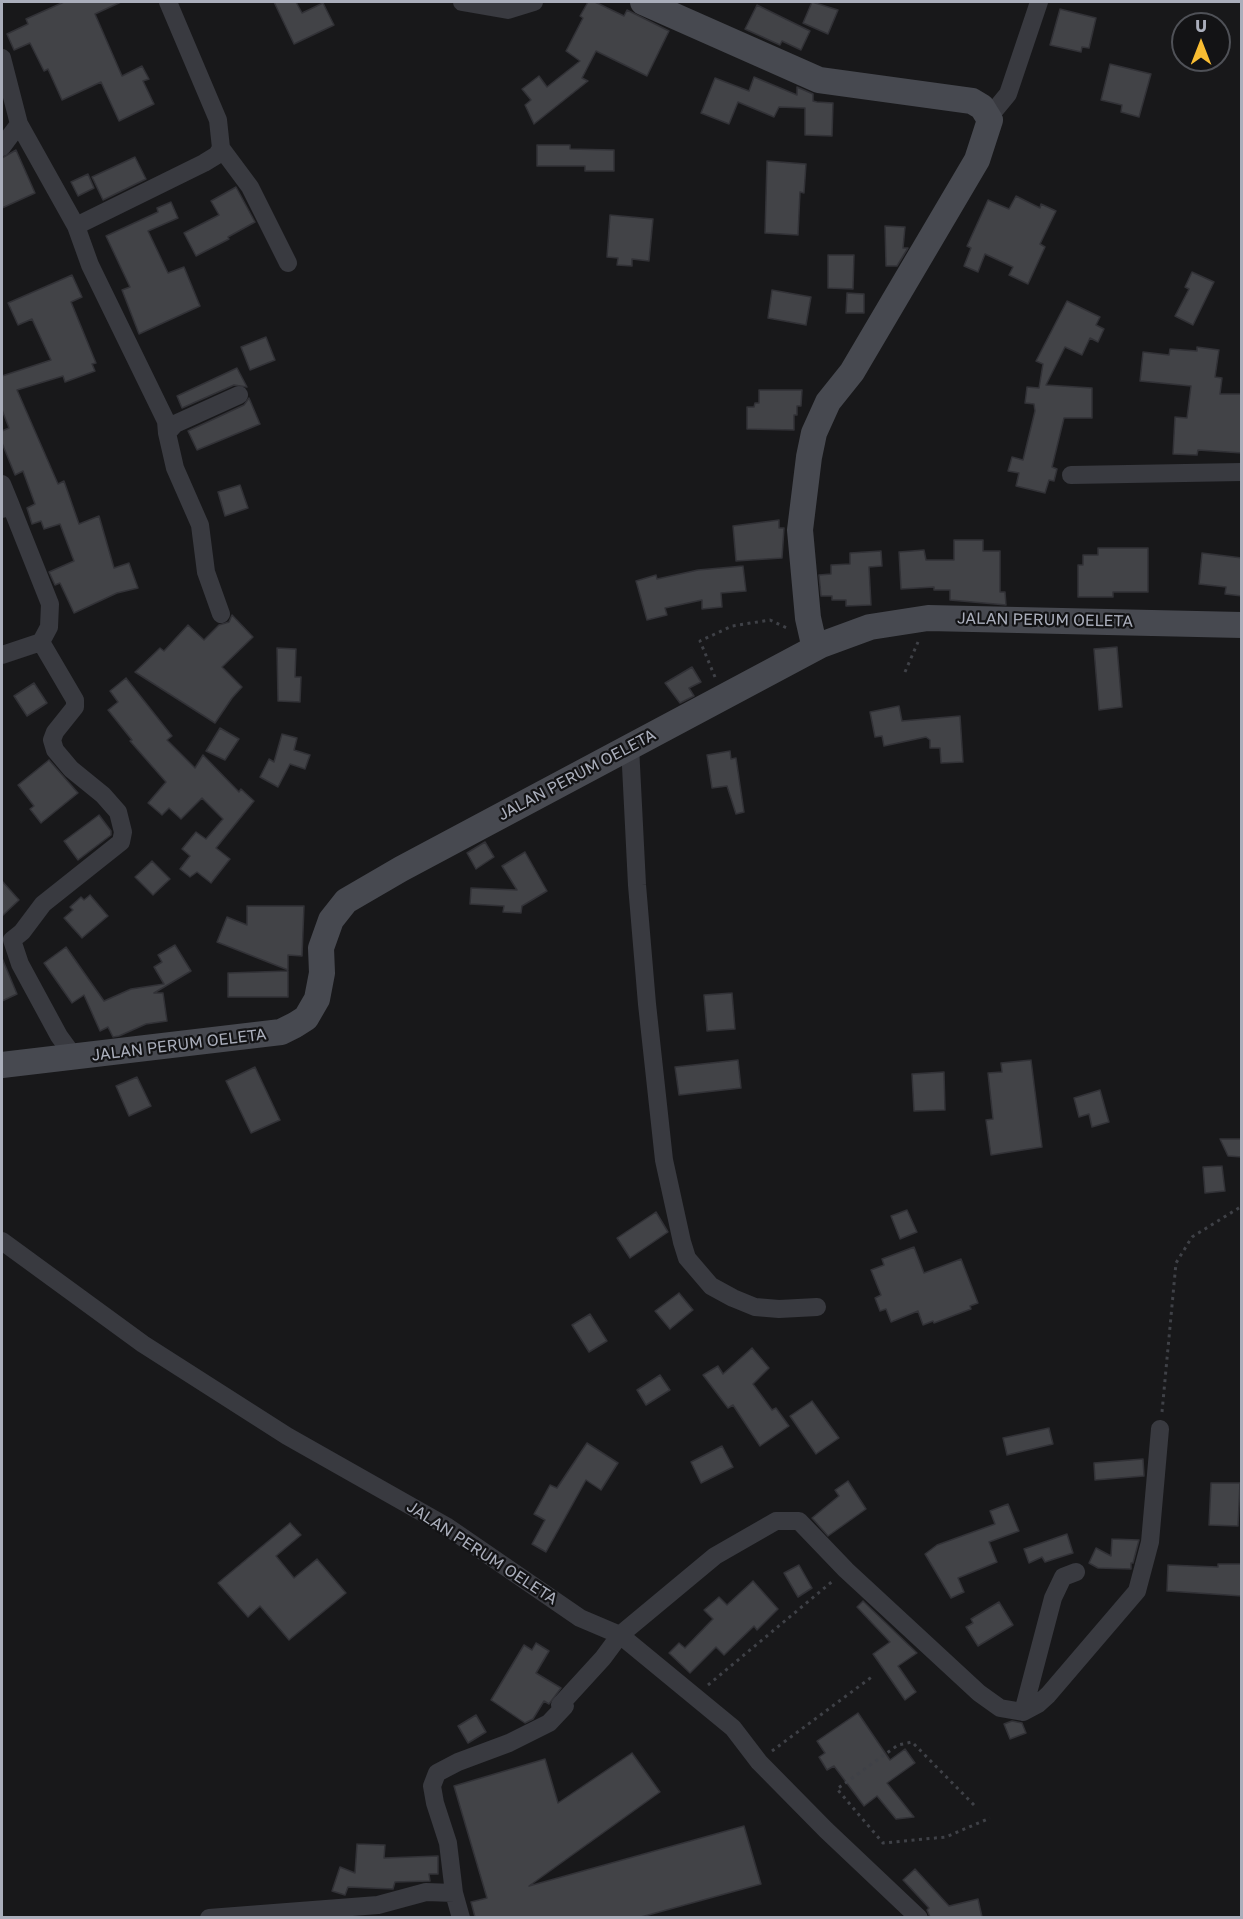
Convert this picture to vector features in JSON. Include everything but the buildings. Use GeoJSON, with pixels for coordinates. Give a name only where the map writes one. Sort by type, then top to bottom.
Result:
{"type":"FeatureCollection","features":[{"type":"Feature","properties":{"kind":"street"},"geometry":{"type":"LineString","coordinates":[[168,2],[218,120],[221,148],[250,187],[288,263]]}},
{"type":"Feature","properties":{"kind":"street"},"geometry":{"type":"LineString","coordinates":[[462,2],[508,10],[534,2]]}},
{"type":"Feature","properties":{"kind":"street"},"geometry":{"type":"LineString","coordinates":[[643,2],[819,80],[972,101],[982,106],[989,117],[989,130],[977,160],[852,372],[828,402],[814,433],[800,530],[801,566],[817,643]]}},
{"type":"Feature","properties":{"kind":"street"},"geometry":{"type":"LineString","coordinates":[[989,117],[1008,93],[1039,2]]}},
{"type":"Feature","properties":{"kind":"street"},"geometry":{"type":"LineString","coordinates":[[2,58],[19,124],[76,226],[90,265],[166,421],[175,468],[200,525],[206,572],[221,614]]}},
{"type":"Feature","properties":{"kind":"street"},"geometry":{"type":"LineString","coordinates":[[2,147],[19,124]]}},
{"type":"Feature","properties":{"kind":"street"},"geometry":{"type":"LineString","coordinates":[[76,226],[204,164],[217,155],[221,148]]}},
{"type":"Feature","properties":{"kind":"street"},"geometry":{"type":"LineString","coordinates":[[167,433],[175,424],[239,395]]}},
{"type":"Feature","properties":{"kind":"street"},"geometry":{"type":"LineString","coordinates":[[1071,475],[1242,472]]}},
{"type":"Feature","properties":{"kind":"street"},"geometry":{"type":"LineString","coordinates":[[2,484],[6,508],[50,603],[49,627],[41,642],[2,655]]}},
{"type":"Feature","properties":{"kind":"street","name":"JALAN PERUM OELETA"},"geometry":{"type":"LineString","coordinates":[[2,1065],[281,1032],[295,1025],[306,1018],[317,999],[322,973],[321,948],[331,920],[346,901],[630,746],[726,697],[817,643],[870,627],[928,618],[1242,626]]}},
{"type":"Feature","properties":{"kind":"street"},"geometry":{"type":"LineString","coordinates":[[41,642],[75,699],[75,707],[55,732],[52,740],[55,750],[71,769],[103,795],[118,813],[123,832],[121,842],[43,904],[22,932],[12,940],[14,950],[59,1036],[75,1058]]}},
{"type":"Feature","properties":{"kind":"street"},"geometry":{"type":"LineString","coordinates":[[630,746],[637,885],[664,1160],[687,1258],[711,1286],[755,1307],[780,1310],[817,1307]]}},
{"type":"Feature","properties":{"kind":"street"},"geometry":{"type":"LineString","coordinates":[[2,936],[11,932],[22,932]]}},
{"type":"Feature","properties":{"kind":"street","name":"JALAN PERUM OELETA"},"geometry":{"type":"LineString","coordinates":[[2,1241],[142,1344],[287,1436],[446,1526],[580,1618],[620,1635],[733,1728],[759,1762],[826,1830],[919,1917]]}},
{"type":"Feature","properties":{"kind":"street"},"geometry":{"type":"LineString","coordinates":[[461,1917],[454,1893],[448,1843],[435,1803],[434,1778],[458,1762],[509,1743],[549,1723],[565,1706],[560,1705],[603,1658],[620,1635],[715,1556],[776,1521],[799,1521],[846,1570],[979,1693],[1000,1708],[1023,1712],[1038,1704],[1137,1591],[1150,1542],[1160,1429]]}},
{"type":"Feature","properties":{"kind":"street"},"geometry":{"type":"LineString","coordinates":[[1023,1712],[1053,1598],[1063,1578],[1076,1572]]}},
{"type":"Feature","properties":{"kind":"street"},"geometry":{"type":"LineString","coordinates":[[209,1917],[378,1905],[426,1892],[454,1893]]}},
{"type":"Feature","properties":{"kind":"path"},"geometry":{"type":"LineString","coordinates":[[905,672],[928,618]]}},
{"type":"Feature","properties":{"kind":"path"},"geometry":{"type":"LineString","coordinates":[[726,697],[700,641],[732,626],[771,621],[817,643]]}},
{"type":"Feature","properties":{"kind":"path"},"geometry":{"type":"LineString","coordinates":[[1160,1429],[1176,1263],[1192,1237],[1242,1206]]}},
{"type":"Feature","properties":{"kind":"path"},"geometry":{"type":"LineString","coordinates":[[695,1696],[846,1570]]}},
{"type":"Feature","properties":{"kind":"path"},"geometry":{"type":"LineString","coordinates":[[759,1762],[873,1676]]}},
{"type":"Feature","properties":{"kind":"path"},"geometry":{"type":"LineString","coordinates":[[974,1805],[912,1742],[898,1745],[837,1790],[883,1843],[946,1837],[990,1818]]}}]}
